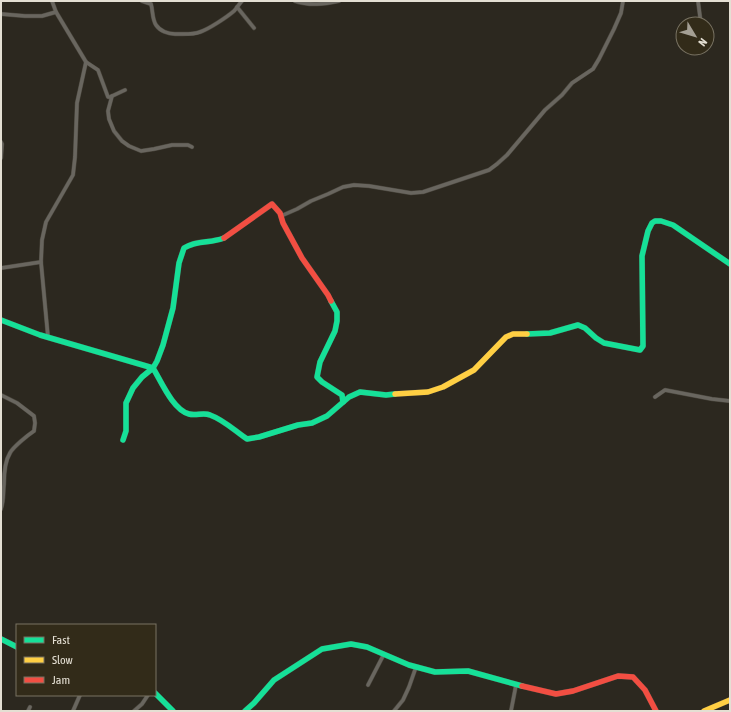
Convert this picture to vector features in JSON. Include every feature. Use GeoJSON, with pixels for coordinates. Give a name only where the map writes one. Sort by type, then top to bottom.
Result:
{"type":"FeatureCollection","features":[{"type":"Feature","properties":{"kind":"street"},"geometry":{"type":"LineString","coordinates":[[52,1],[56,12],[86,62],[98,70],[108,97],[125,90]]}},
{"type":"Feature","properties":{"kind":"street"},"geometry":{"type":"LineString","coordinates":[[142,1],[151,4],[152,18],[156,26],[164,32],[171,34],[201,32],[234,11],[242,1]]}},
{"type":"Feature","properties":{"kind":"street"},"geometry":{"type":"LineString","coordinates":[[295,1],[312,5],[339,1]]}},
{"type":"Feature","properties":{"kind":"street"},"geometry":{"type":"LineString","coordinates":[[281,216],[344,187],[354,185],[411,193],[423,192],[489,170],[497,164],[529,130],[544,110],[562,95],[572,83],[593,69],[614,29],[621,13],[623,1]]}},
{"type":"Feature","properties":{"kind":"street"},"geometry":{"type":"LineString","coordinates":[[698,1],[700,16]]}},
{"type":"Feature","properties":{"kind":"street"},"geometry":{"type":"LineString","coordinates":[[237,7],[254,28]]}},
{"type":"Feature","properties":{"kind":"street"},"geometry":{"type":"LineString","coordinates":[[1,14],[42,16],[56,12]]}},
{"type":"Feature","properties":{"kind":"street"},"geometry":{"type":"LineString","coordinates":[[48,337],[41,262],[42,240],[46,222],[73,175],[76,157],[77,102],[86,62]]}},
{"type":"Feature","properties":{"kind":"street"},"geometry":{"type":"LineString","coordinates":[[112,96],[108,111],[109,119],[114,130],[122,141],[129,146],[141,150],[176,145],[188,145],[192,147]]}},
{"type":"Feature","properties":{"kind":"street"},"geometry":{"type":"LineString","coordinates":[[1,142],[1,158]]}},
{"type":"Feature","properties":{"kind":"street"},"geometry":{"type":"LineString","coordinates":[[123,440],[126,431],[126,403],[133,388],[142,377],[153,368],[164,345],[173,308],[179,262],[184,248],[191,244],[224,238],[272,204],[280,213],[282,223],[302,258],[328,295],[337,312],[338,321],[335,332],[320,362],[318,377],[322,382],[342,395],[343,402]]}},
{"type":"Feature","properties":{"kind":"street"},"geometry":{"type":"LineString","coordinates":[[1,320],[40,335],[153,368],[172,401],[181,410],[188,414],[209,414],[247,439],[259,437],[298,425],[312,423],[327,416],[343,402],[360,392],[386,395],[428,392],[443,387],[474,370],[506,337],[513,334],[550,333],[578,325],[585,328],[604,343],[640,350],[643,346],[642,256],[648,231],[652,223],[655,221],[661,221],[673,225],[730,264]]}},
{"type":"Feature","properties":{"kind":"street"},"geometry":{"type":"LineString","coordinates":[[1,268],[41,262]]}},
{"type":"Feature","properties":{"kind":"street"},"geometry":{"type":"LineString","coordinates":[[655,397],[665,390],[730,401]]}},
{"type":"Feature","properties":{"kind":"street"},"geometry":{"type":"LineString","coordinates":[[1,395],[17,403],[34,416],[35,424],[34,431],[10,452],[5,467],[1,509]]}},
{"type":"Feature","properties":{"kind":"street"},"geometry":{"type":"LineString","coordinates":[[1,638],[16,646]]}},
{"type":"Feature","properties":{"kind":"street"},"geometry":{"type":"LineString","coordinates":[[245,711],[274,680],[322,649],[351,644],[367,647],[409,665],[435,672],[468,671],[516,685],[556,694],[573,691],[618,676],[633,677],[645,690],[656,711]]}},
{"type":"Feature","properties":{"kind":"street"},"geometry":{"type":"LineString","coordinates":[[368,684],[384,654]]}},
{"type":"Feature","properties":{"kind":"street"},"geometry":{"type":"LineString","coordinates":[[394,711],[403,700],[416,667]]}},
{"type":"Feature","properties":{"kind":"street"},"geometry":{"type":"LineString","coordinates":[[511,711],[516,685]]}},
{"type":"Feature","properties":{"kind":"street"},"geometry":{"type":"LineString","coordinates":[[156,694],[173,711]]}},
{"type":"Feature","properties":{"kind":"street"},"geometry":{"type":"LineString","coordinates":[[73,711],[80,696]]}},
{"type":"Feature","properties":{"kind":"street"},"geometry":{"type":"LineString","coordinates":[[134,711],[142,704],[147,696]]}},
{"type":"Feature","properties":{"kind":"street"},"geometry":{"type":"LineString","coordinates":[[704,711],[730,700]]}},
{"type":"Feature","properties":{"kind":"street"},"geometry":{"type":"LineString","coordinates":[[28,711],[30,707]]}},
{"type":"Feature","properties":{"kind":"traffic: fast"},"geometry":{"type":"LineString","coordinates":[[527,334],[550,333],[578,325],[585,328],[604,343],[640,350],[643,346],[642,256],[648,231],[652,223],[655,221],[661,221],[673,225],[730,264]]}},
{"type":"Feature","properties":{"kind":"traffic: fast"},"geometry":{"type":"LineString","coordinates":[[1,320],[40,335],[153,368],[163,345],[173,308],[179,263],[184,248],[194,243],[214,241],[224,238]]}},
{"type":"Feature","properties":{"kind":"traffic: fast"},"geometry":{"type":"LineString","coordinates":[[331,301],[337,312],[337,321],[335,331],[320,362],[317,377],[342,395],[343,402]]}},
{"type":"Feature","properties":{"kind":"traffic: fast"},"geometry":{"type":"LineString","coordinates":[[123,440],[126,431],[126,403],[133,388],[142,377],[153,368],[168,394],[183,411],[189,414],[208,414],[215,417],[247,439],[259,437],[298,425],[312,423],[327,416],[349,397],[360,392],[386,395],[395,394]]}},
{"type":"Feature","properties":{"kind":"traffic: fast"},"geometry":{"type":"LineString","coordinates":[[1,639],[16,646]]}},
{"type":"Feature","properties":{"kind":"traffic: fast"},"geometry":{"type":"LineString","coordinates":[[245,711],[274,680],[322,649],[351,644],[367,647],[409,665],[435,672],[468,671],[522,686]]}},
{"type":"Feature","properties":{"kind":"traffic: fast"},"geometry":{"type":"LineString","coordinates":[[156,694],[173,711]]}},
{"type":"Feature","properties":{"kind":"traffic: slow"},"geometry":{"type":"LineString","coordinates":[[395,394],[428,392],[443,387],[474,370],[506,337],[513,334],[527,334]]}},
{"type":"Feature","properties":{"kind":"traffic: slow"},"geometry":{"type":"LineString","coordinates":[[704,711],[730,700]]}},
{"type":"Feature","properties":{"kind":"traffic: jam"},"geometry":{"type":"LineString","coordinates":[[224,238],[272,204],[280,213],[283,223],[302,258],[331,301]]}},
{"type":"Feature","properties":{"kind":"traffic: jam"},"geometry":{"type":"LineString","coordinates":[[522,686],[556,694],[573,691],[618,676],[633,677],[645,690],[656,711]]}}]}
